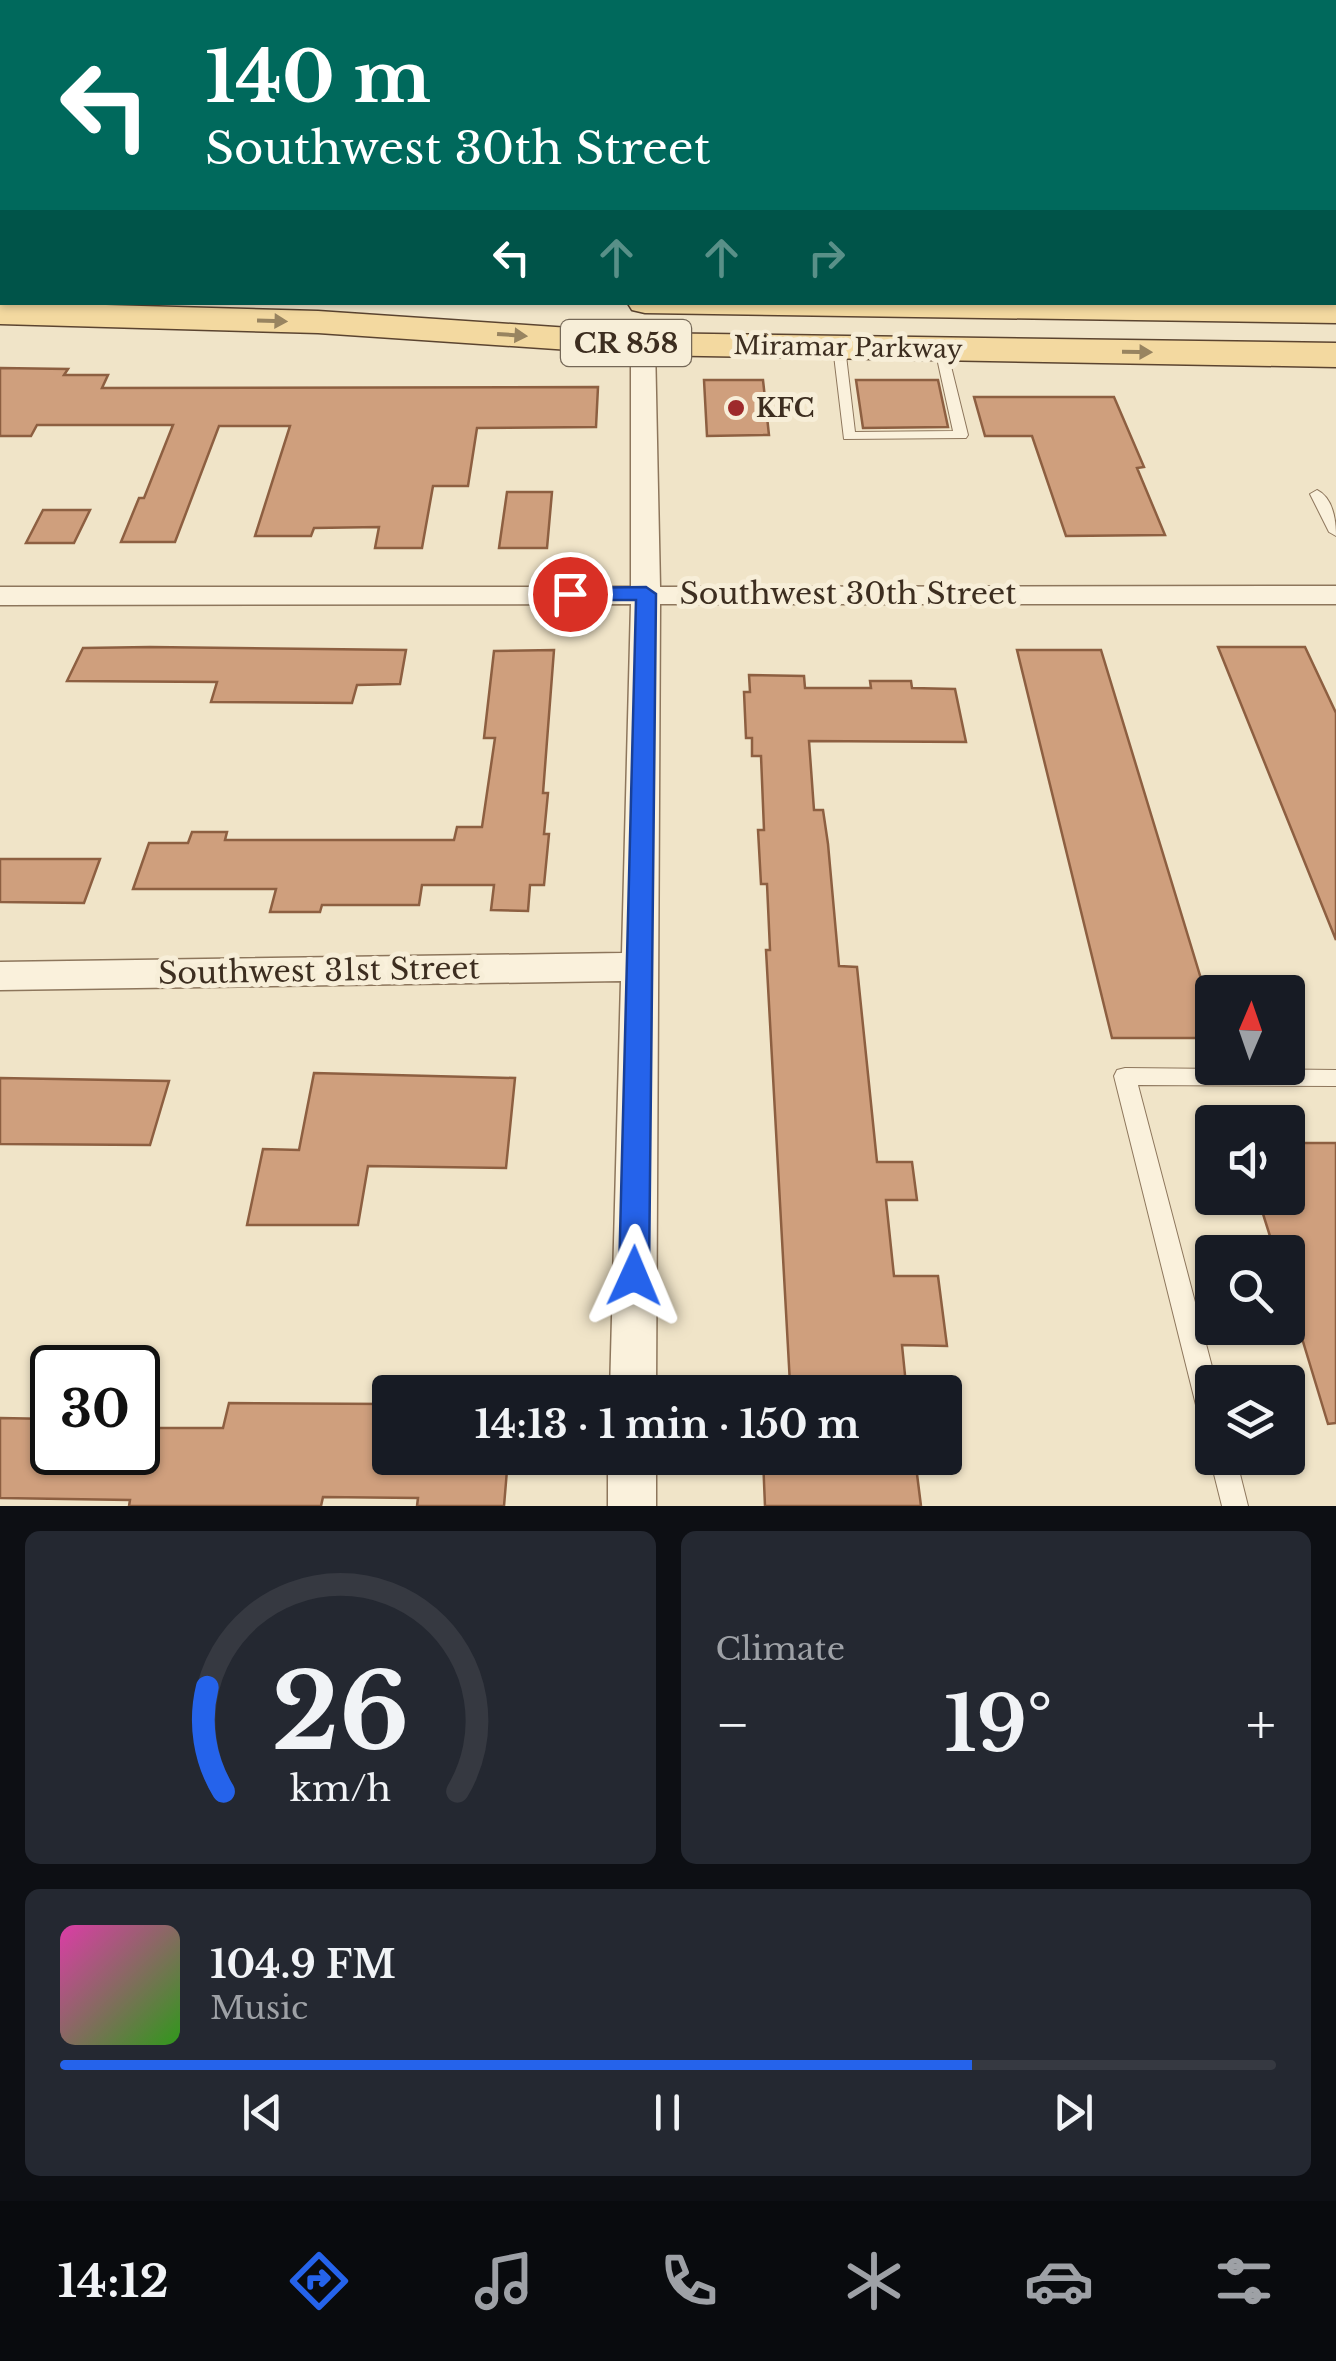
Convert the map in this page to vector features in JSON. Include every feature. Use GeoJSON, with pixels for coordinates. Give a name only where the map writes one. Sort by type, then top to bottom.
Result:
{"type":"FeatureCollection","features":[{"type":"Feature","properties":{"kind":"main road","name":"Miramar Parkway"},"geometry":{"type":"LineString","coordinates":[[969,305],[1233,306],[1336,312]]}},
{"type":"Feature","properties":{"kind":"main road","name":"Miramar Parkway"},"geometry":{"type":"LineString","coordinates":[[0,313],[318,322],[643,344],[1336,355]]}},
{"type":"Feature","properties":{"kind":"street"},"geometry":{"type":"LineString","coordinates":[[633,1375],[646,594],[643,344]]}},
{"type":"Feature","properties":{"kind":"street","name":"Southwest 30th Street"},"geometry":{"type":"LineString","coordinates":[[0,596],[1336,595]]}},
{"type":"Feature","properties":{"kind":"street","name":"Southwest 31st Street"},"geometry":{"type":"LineString","coordinates":[[0,976],[638,967]]}},
{"type":"Feature","properties":{"kind":"street"},"geometry":{"type":"LineString","coordinates":[[632,1475],[632,1506]]}},
{"type":"Feature","properties":{"kind":"lane"},"geometry":{"type":"LineString","coordinates":[[838,347],[849,436],[961,435],[941,349]]}},
{"type":"Feature","properties":{"kind":"lane"},"geometry":{"type":"LineString","coordinates":[[1317,494],[1336,532]]}},
{"type":"Feature","properties":{"kind":"lane"},"geometry":{"type":"LineString","coordinates":[[1199,1365],[1124,1076],[1336,1078]]}},
{"type":"Feature","properties":{"kind":"lane"},"geometry":{"type":"LineString","coordinates":[[1227,1475],[1235,1506]]}},
{"type":"Feature","properties":{"kind":"building"},"geometry":{"type":"Polygon","coordinates":[[[0,368],[68,369],[64,375],[108,375],[102,388],[598,387],[596,427],[477,428],[468,486],[433,486],[422,548],[375,548],[379,527],[314,528],[311,536],[255,536],[290,426],[219,426],[175,542],[121,542],[139,498],[144,498],[173,425],[37,425],[31,436],[0,436],[0,368]]]}},
{"type":"Feature","properties":{"kind":"building","name":"KFC"},"geometry":{"type":"Polygon","coordinates":[[[704,380],[763,380],[769,435],[707,436],[704,380]]]}},
{"type":"Feature","properties":{"kind":"building"},"geometry":{"type":"Polygon","coordinates":[[[856,380],[938,380],[948,427],[863,428],[856,380]]]}},
{"type":"Feature","properties":{"kind":"building"},"geometry":{"type":"Polygon","coordinates":[[[974,397],[1114,397],[1144,467],[1137,468],[1165,535],[1066,536],[1032,436],[985,436],[974,397]]]}},
{"type":"Feature","properties":{"kind":"building"},"geometry":{"type":"Polygon","coordinates":[[[507,492],[552,492],[547,548],[499,548],[507,492]]]}},
{"type":"Feature","properties":{"kind":"building"},"geometry":{"type":"Polygon","coordinates":[[[43,510],[90,510],[74,543],[26,543],[43,510]]]}},
{"type":"Feature","properties":{"kind":"building"},"geometry":{"type":"Polygon","coordinates":[[[1218,647],[1305,647],[1336,713],[1336,940],[1218,647]]]}},
{"type":"Feature","properties":{"kind":"building"},"geometry":{"type":"Polygon","coordinates":[[[83,648],[406,650],[400,684],[357,685],[352,703],[211,702],[217,682],[67,681],[83,648]]]}},
{"type":"Feature","properties":{"kind":"building"},"geometry":{"type":"Polygon","coordinates":[[[554,650],[543,793],[548,793],[544,834],[549,834],[544,885],[530,885],[528,911],[491,910],[494,885],[422,885],[419,905],[322,905],[320,912],[270,912],[276,889],[133,889],[149,843],[188,843],[192,832],[227,832],[225,840],[454,840],[457,827],[482,827],[495,738],[484,738],[494,651],[554,650]]]}},
{"type":"Feature","properties":{"kind":"building"},"geometry":{"type":"Polygon","coordinates":[[[1017,650],[1101,650],[1200,975],[1195,975],[1195,1038],[1112,1038],[1017,650]]]}},
{"type":"Feature","properties":{"kind":"building"},"geometry":{"type":"Polygon","coordinates":[[[749,675],[804,676],[805,688],[871,688],[870,681],[911,681],[912,688],[955,689],[966,742],[809,741],[814,810],[823,810],[828,844],[839,966],[857,967],[877,1162],[912,1162],[917,1200],[886,1200],[894,1276],[938,1276],[947,1346],[902,1345],[905,1375],[790,1375],[766,950],[770,950],[767,884],[761,884],[758,830],[764,830],[761,756],[752,756],[752,738],[746,738],[744,692],[750,692],[749,675]]]}},
{"type":"Feature","properties":{"kind":"building"},"geometry":{"type":"Polygon","coordinates":[[[0,859],[100,859],[84,903],[0,902],[0,859]]]}},
{"type":"Feature","properties":{"kind":"building"},"geometry":{"type":"Polygon","coordinates":[[[314,1073],[515,1078],[506,1168],[368,1166],[358,1225],[247,1225],[263,1149],[299,1150],[314,1073]]]}},
{"type":"Feature","properties":{"kind":"building"},"geometry":{"type":"Polygon","coordinates":[[[0,1078],[169,1081],[150,1145],[0,1144],[0,1078]]]}},
{"type":"Feature","properties":{"kind":"building"},"geometry":{"type":"Polygon","coordinates":[[[1305,1143],[1336,1143],[1336,1423],[1328,1424],[1304,1345],[1305,1235],[1270,1235],[1263,1215],[1305,1215],[1305,1143]]]}},
{"type":"Feature","properties":{"kind":"building"},"geometry":{"type":"Polygon","coordinates":[[[229,1403],[372,1404],[372,1475],[507,1475],[504,1506],[417,1506],[418,1498],[323,1497],[321,1506],[129,1506],[130,1500],[0,1498],[0,1418],[30,1419],[30,1475],[160,1475],[160,1428],[223,1428],[229,1403]]]}},
{"type":"Feature","properties":{"kind":"building"},"geometry":{"type":"Polygon","coordinates":[[[764,1475],[917,1475],[921,1506],[765,1506],[764,1475]]]}},
{"type":"Feature","properties":{"kind":"place","name":"KFC"},"geometry":{"type":"Point","coordinates":[736,408]}},
{"type":"Feature","properties":{"kind":"route"},"geometry":{"type":"LineString","coordinates":[[570,594],[646,594],[634,1276]]}}]}
